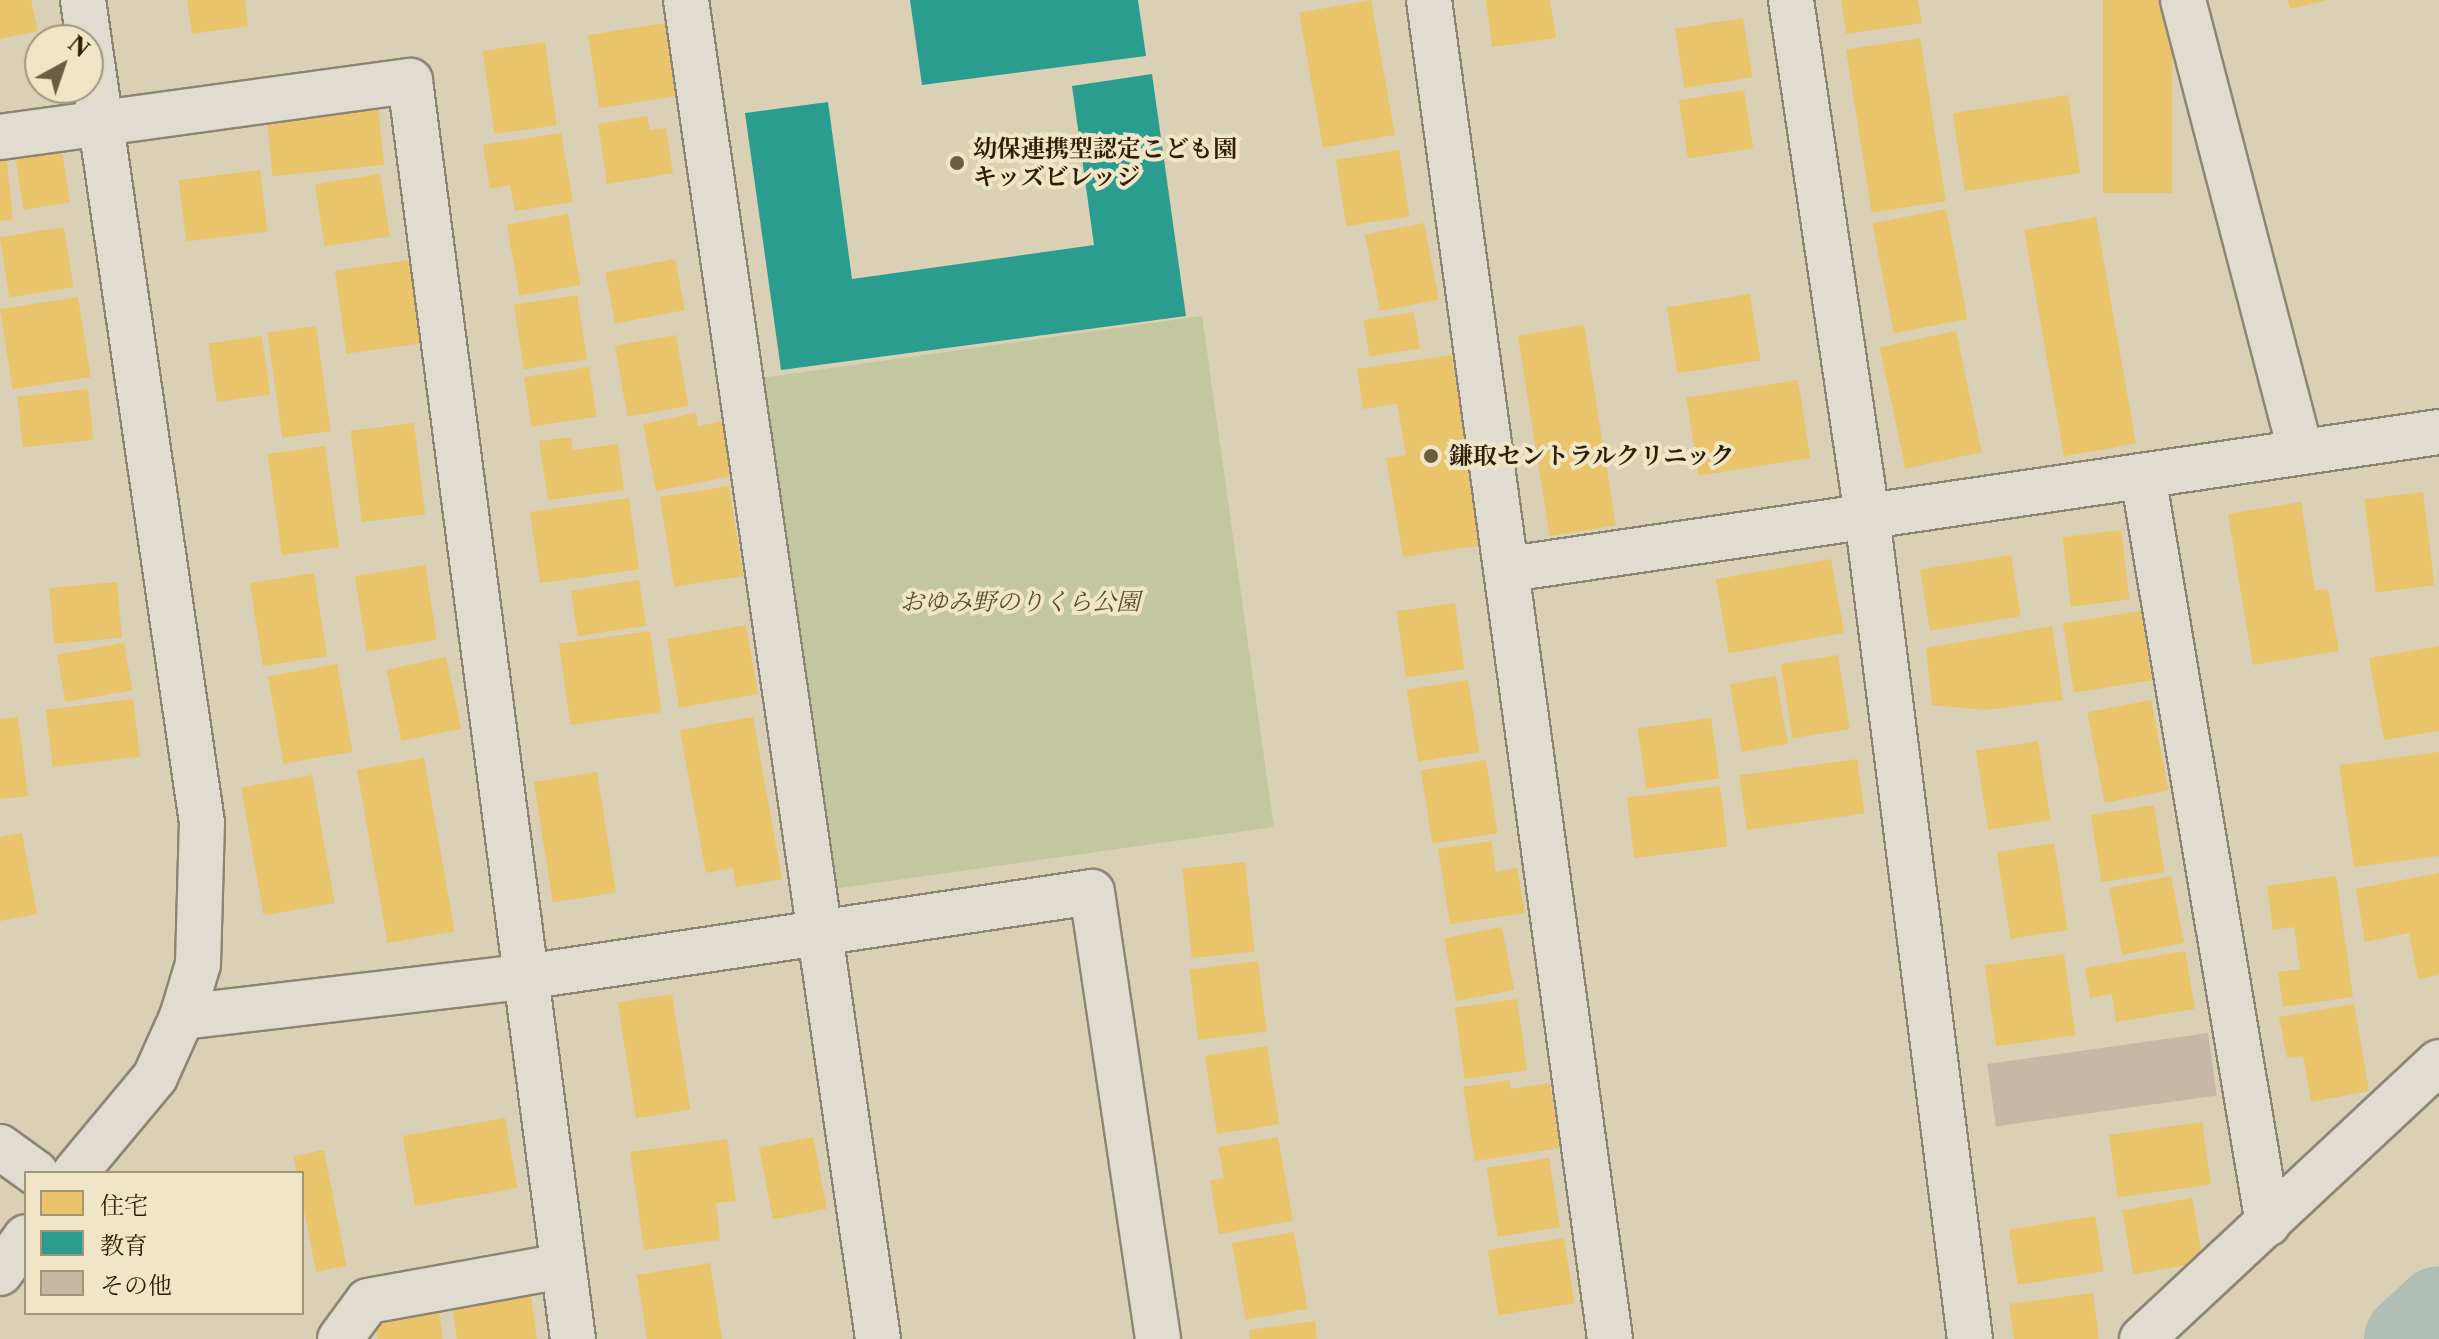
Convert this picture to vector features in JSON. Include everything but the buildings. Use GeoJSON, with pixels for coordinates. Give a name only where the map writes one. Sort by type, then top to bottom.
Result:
{"type":"FeatureCollection","features":[{"type":"Feature","properties":{"kind":"street"},"geometry":{"type":"LineString","coordinates":[[77,1171],[155,1077],[182,1017],[198,964],[202,823],[83,0]]}},
{"type":"Feature","properties":{"kind":"street"},"geometry":{"type":"LineString","coordinates":[[686,0],[816,930],[878,1339]]}},
{"type":"Feature","properties":{"kind":"street"},"geometry":{"type":"LineString","coordinates":[[1429,0],[1510,569],[1610,1339]]}},
{"type":"Feature","properties":{"kind":"street"},"geometry":{"type":"LineString","coordinates":[[1791,0],[1867,516],[1970,1339]]}},
{"type":"Feature","properties":{"kind":"street"},"geometry":{"type":"LineString","coordinates":[[2183,0],[2301,452]]}},
{"type":"Feature","properties":{"kind":"street"},"geometry":{"type":"LineString","coordinates":[[0,137],[100,126],[410,81],[573,1339]]}},
{"type":"Feature","properties":{"kind":"street"},"geometry":{"type":"LineString","coordinates":[[1510,569],[2439,432]]}},
{"type":"Feature","properties":{"kind":"street"},"geometry":{"type":"LineString","coordinates":[[2143,476],[2268,1224]]}},
{"type":"Feature","properties":{"kind":"street"},"geometry":{"type":"LineString","coordinates":[[182,1017],[525,977],[816,930],[1092,892],[1158,1339]]}},
{"type":"Feature","properties":{"kind":"street"},"geometry":{"type":"LineString","coordinates":[[2142,1339],[2439,1062]]}},
{"type":"Feature","properties":{"kind":"street"},"geometry":{"type":"LineString","coordinates":[[0,1147],[33,1171]]}},
{"type":"Feature","properties":{"kind":"street"},"geometry":{"type":"LineString","coordinates":[[0,1273],[24,1240]]}},
{"type":"Feature","properties":{"kind":"street"},"geometry":{"type":"LineString","coordinates":[[340,1339],[368,1301],[563,1266]]}},
{"type":"Feature","properties":{"kind":"green space","name":"おゆみ野のりくら公園"},"geometry":{"type":"Polygon","coordinates":[[[1202,316],[1274,827],[836,888],[764,378],[1202,316]]]}},
{"type":"Feature","properties":{"kind":"waterway"},"geometry":{"type":"LineString","coordinates":[[2408,1339],[2439,1310]]}},
{"type":"Feature","properties":{"kind":"place","name":"幼保連携型認定こども園 キッズビレッジ"},"geometry":{"type":"Point","coordinates":[957,163]}},
{"type":"Feature","properties":{"kind":"place","name":"鎌取セントラルクリニック"},"geometry":{"type":"Point","coordinates":[1431,456]}}]}
